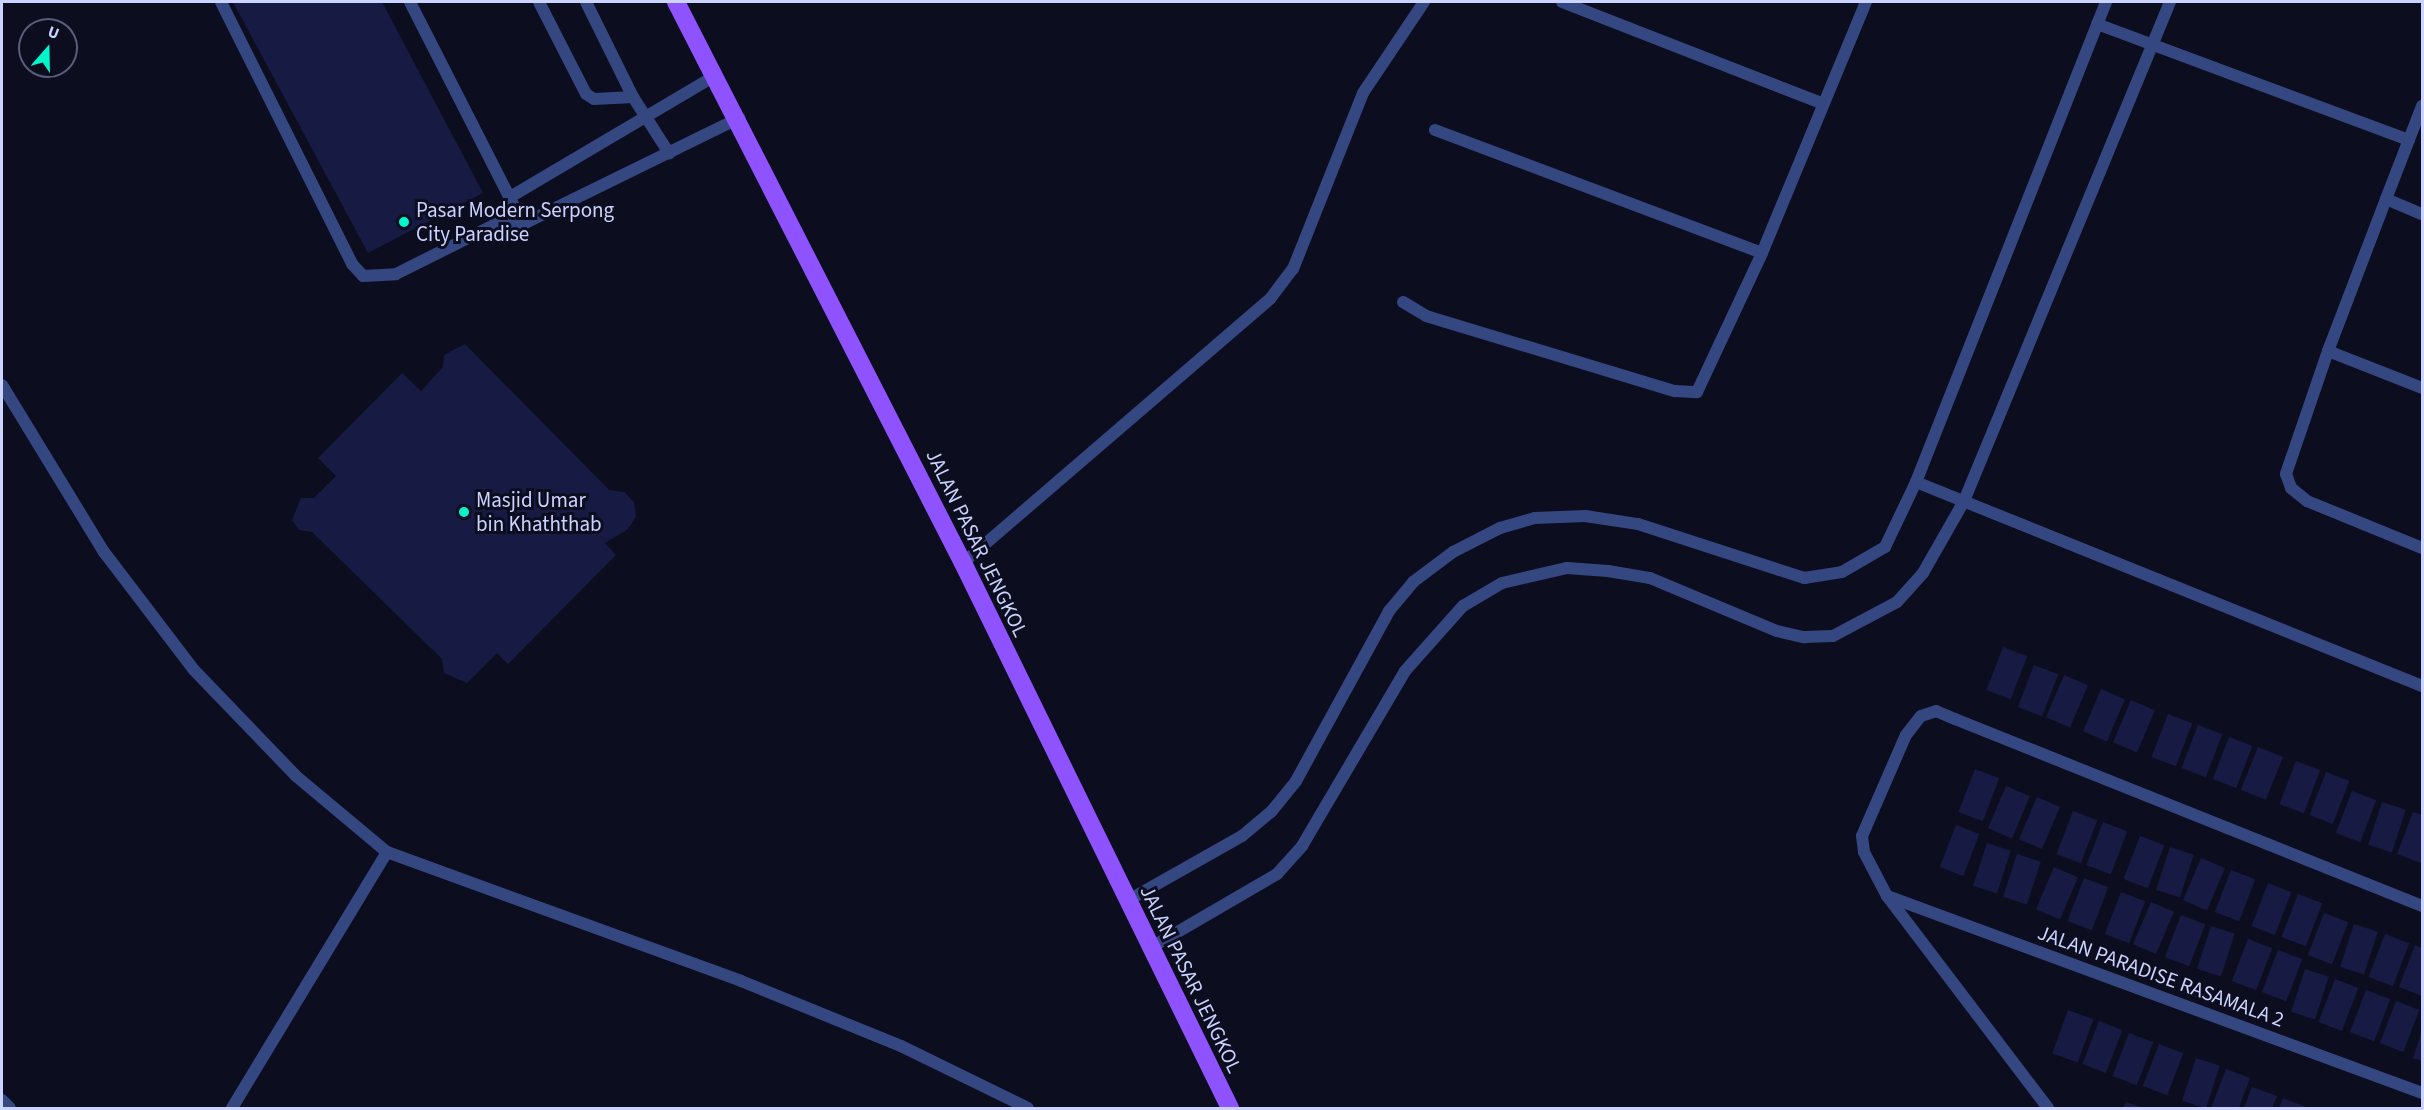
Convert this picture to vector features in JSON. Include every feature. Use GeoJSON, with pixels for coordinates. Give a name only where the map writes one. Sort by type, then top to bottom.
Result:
{"type":"FeatureCollection","features":[{"type":"Feature","properties":{"kind":"main road","name":"JALAN PASAR JENGKOL"},"geometry":{"type":"LineString","coordinates":[[676,2],[739,118],[963,563],[1230,1108]]}},
{"type":"Feature","properties":{"kind":"street"},"geometry":{"type":"LineString","coordinates":[[221,2],[352,264],[363,276],[396,274],[494,225],[523,224],[739,118]]}},
{"type":"Feature","properties":{"kind":"street"},"geometry":{"type":"LineString","coordinates":[[410,2],[523,224]]}},
{"type":"Feature","properties":{"kind":"street"},"geometry":{"type":"LineString","coordinates":[[539,2],[586,94],[594,99],[633,97]]}},
{"type":"Feature","properties":{"kind":"street"},"geometry":{"type":"LineString","coordinates":[[586,2],[633,97],[669,153]]}},
{"type":"Feature","properties":{"kind":"street"},"geometry":{"type":"LineString","coordinates":[[963,563],[1270,299],[1293,269],[1363,93],[1424,2]]}},
{"type":"Feature","properties":{"kind":"street"},"geometry":{"type":"LineString","coordinates":[[1562,2],[1823,104]]}},
{"type":"Feature","properties":{"kind":"street"},"geometry":{"type":"LineString","coordinates":[[1403,302],[1426,316],[1687,394],[1702,385],[1762,253],[1866,2]]}},
{"type":"Feature","properties":{"kind":"street"},"geometry":{"type":"LineString","coordinates":[[1127,901],[1242,836],[1271,812],[1296,781],[1389,612],[1413,582],[1453,552],[1535,518],[1585,516],[1675,535],[1737,560],[1804,578],[1842,572],[1885,547],[1916,482],[2106,2]]}},
{"type":"Feature","properties":{"kind":"street"},"geometry":{"type":"LineString","coordinates":[[1150,948],[1277,874],[1302,846],[1405,671],[1463,606],[1502,583],[1567,568],[1608,571],[1700,596],[1777,631],[1833,636],[1896,602],[1923,573],[1964,501],[2170,2]]}},
{"type":"Feature","properties":{"kind":"street"},"geometry":{"type":"LineString","coordinates":[[2097,24],[2409,140]]}},
{"type":"Feature","properties":{"kind":"street"},"geometry":{"type":"LineString","coordinates":[[494,225],[510,197],[715,76]]}},
{"type":"Feature","properties":{"kind":"street"},"geometry":{"type":"LineString","coordinates":[[2422,106],[2287,459],[2291,488],[2307,501],[2422,548]]}},
{"type":"Feature","properties":{"kind":"street"},"geometry":{"type":"LineString","coordinates":[[1435,130],[1762,253]]}},
{"type":"Feature","properties":{"kind":"street"},"geometry":{"type":"LineString","coordinates":[[2386,199],[2422,214]]}},
{"type":"Feature","properties":{"kind":"street"},"geometry":{"type":"LineString","coordinates":[[2328,351],[2422,388]]}},
{"type":"Feature","properties":{"kind":"street"},"geometry":{"type":"LineString","coordinates":[[2,385],[104,552],[194,670],[296,776],[387,852],[762,990],[901,1046],[1028,1108]]}},
{"type":"Feature","properties":{"kind":"street"},"geometry":{"type":"LineString","coordinates":[[1916,482],[2422,686]]}},
{"type":"Feature","properties":{"kind":"street"},"geometry":{"type":"LineString","coordinates":[[2048,1108],[1887,896],[1870,868],[1862,836],[1906,735],[1921,716],[1936,711],[2422,906]]}},
{"type":"Feature","properties":{"kind":"street"},"geometry":{"type":"LineString","coordinates":[[232,1108],[387,852]]}},
{"type":"Feature","properties":{"kind":"street","name":"JALAN PARADISE RASAMALA 2"},"geometry":{"type":"LineString","coordinates":[[1887,896],[2422,1093]]}},
{"type":"Feature","properties":{"kind":"street"},"geometry":{"type":"LineString","coordinates":[[2,1100],[10,1108]]}},
{"type":"Feature","properties":{"kind":"building"},"geometry":{"type":"Polygon","coordinates":[[[233,2],[382,2],[483,193],[368,253],[233,2]]]}},
{"type":"Feature","properties":{"kind":"building","name":"Masjid Umar bin Khaththab"},"geometry":{"type":"Polygon","coordinates":[[[465,344],[609,490],[624,492],[634,502],[636,517],[628,529],[605,543],[616,555],[508,664],[497,653],[467,683],[444,673],[442,659],[312,532],[299,530],[292,520],[301,498],[314,498],[336,476],[318,458],[402,373],[421,391],[443,367],[444,355],[465,344]]]}},
{"type":"Feature","properties":{"kind":"building"},"geometry":{"type":"Polygon","coordinates":[[[2003,647],[2027,656],[2011,699],[1987,690],[2003,647]]]}},
{"type":"Feature","properties":{"kind":"building"},"geometry":{"type":"Polygon","coordinates":[[[2034,665],[2058,674],[2042,716],[2018,707],[2034,665]]]}},
{"type":"Feature","properties":{"kind":"building"},"geometry":{"type":"Polygon","coordinates":[[[2064,675],[2088,685],[2070,728],[2046,717],[2064,675]]]}},
{"type":"Feature","properties":{"kind":"building"},"geometry":{"type":"Polygon","coordinates":[[[2101,689],[2125,699],[2107,742],[2083,731],[2101,689]]]}},
{"type":"Feature","properties":{"kind":"building"},"geometry":{"type":"Polygon","coordinates":[[[2131,700],[2155,710],[2137,753],[2113,742],[2131,700]]]}},
{"type":"Feature","properties":{"kind":"building"},"geometry":{"type":"Polygon","coordinates":[[[2168,714],[2192,723],[2176,766],[2152,757],[2168,714]]]}},
{"type":"Feature","properties":{"kind":"building"},"geometry":{"type":"Polygon","coordinates":[[[2198,725],[2222,734],[2206,777],[2182,768],[2198,725]]]}},
{"type":"Feature","properties":{"kind":"building"},"geometry":{"type":"Polygon","coordinates":[[[2229,737],[2252,746],[2236,788],[2213,779],[2229,737]]]}},
{"type":"Feature","properties":{"kind":"building"},"geometry":{"type":"Polygon","coordinates":[[[2258,747],[2283,757],[2266,800],[2241,790],[2258,747]]]}},
{"type":"Feature","properties":{"kind":"building"},"geometry":{"type":"Polygon","coordinates":[[[2296,761],[2320,770],[2304,813],[2280,804],[2296,761]]]}},
{"type":"Feature","properties":{"kind":"building"},"geometry":{"type":"Polygon","coordinates":[[[1975,769],[1999,778],[1983,821],[1959,812],[1975,769]]]}},
{"type":"Feature","properties":{"kind":"building"},"geometry":{"type":"Polygon","coordinates":[[[2326,772],[2349,781],[2333,824],[2310,815],[2326,772]]]}},
{"type":"Feature","properties":{"kind":"building"},"geometry":{"type":"Polygon","coordinates":[[[2006,786],[2030,796],[2012,839],[1988,828],[2006,786]]]}},
{"type":"Feature","properties":{"kind":"building"},"geometry":{"type":"Polygon","coordinates":[[[2352,791],[2376,800],[2360,842],[2336,833],[2352,791]]]}},
{"type":"Feature","properties":{"kind":"building"},"geometry":{"type":"Polygon","coordinates":[[[2037,797],[2060,807],[2042,849],[2019,839],[2037,797]]]}},
{"type":"Feature","properties":{"kind":"building"},"geometry":{"type":"Polygon","coordinates":[[[2382,802],[2406,810],[2392,853],[2368,845],[2382,802]]]}},
{"type":"Feature","properties":{"kind":"building"},"geometry":{"type":"Polygon","coordinates":[[[2073,811],[2097,820],[2081,863],[2057,854],[2073,811]]]}},
{"type":"Feature","properties":{"kind":"building"},"geometry":{"type":"Polygon","coordinates":[[[2413,812],[2422,815],[2421,863],[2397,854],[2413,812]]]}},
{"type":"Feature","properties":{"kind":"building"},"geometry":{"type":"Polygon","coordinates":[[[2103,822],[2127,831],[2111,874],[2087,865],[2103,822]]]}},
{"type":"Feature","properties":{"kind":"building"},"geometry":{"type":"Polygon","coordinates":[[[1956,825],[1979,834],[1963,876],[1940,867],[1956,825]]]}},
{"type":"Feature","properties":{"kind":"building"},"geometry":{"type":"Polygon","coordinates":[[[2140,836],[2164,845],[2148,888],[2124,879],[2140,836]]]}},
{"type":"Feature","properties":{"kind":"building"},"geometry":{"type":"Polygon","coordinates":[[[1987,843],[2011,851],[1997,894],[1973,886],[1987,843]]]}},
{"type":"Feature","properties":{"kind":"building"},"geometry":{"type":"Polygon","coordinates":[[[2170,847],[2194,855],[2180,898],[2156,890],[2170,847]]]}},
{"type":"Feature","properties":{"kind":"building"},"geometry":{"type":"Polygon","coordinates":[[[2017,854],[2041,862],[2027,905],[2003,897],[2017,854]]]}},
{"type":"Feature","properties":{"kind":"building"},"geometry":{"type":"Polygon","coordinates":[[[2201,858],[2225,868],[2207,911],[2183,900],[2201,858]]]}},
{"type":"Feature","properties":{"kind":"building"},"geometry":{"type":"Polygon","coordinates":[[[2054,867],[2078,877],[2060,920],[2036,909],[2054,867]]]}},
{"type":"Feature","properties":{"kind":"building"},"geometry":{"type":"Polygon","coordinates":[[[2231,870],[2255,879],[2239,921],[2215,912],[2231,870]]]}},
{"type":"Feature","properties":{"kind":"building"},"geometry":{"type":"Polygon","coordinates":[[[2084,878],[2108,887],[2092,930],[2068,921],[2084,878]]]}},
{"type":"Feature","properties":{"kind":"building"},"geometry":{"type":"Polygon","coordinates":[[[2268,883],[2291,892],[2275,935],[2252,926],[2268,883]]]}},
{"type":"Feature","properties":{"kind":"building"},"geometry":{"type":"Polygon","coordinates":[[[2121,892],[2145,901],[2129,943],[2105,934],[2121,892]]]}},
{"type":"Feature","properties":{"kind":"building"},"geometry":{"type":"Polygon","coordinates":[[[2298,894],[2322,903],[2306,946],[2282,937],[2298,894]]]}},
{"type":"Feature","properties":{"kind":"building"},"geometry":{"type":"Polygon","coordinates":[[[2151,902],[2174,912],[2156,954],[2133,944],[2151,902]]]}},
{"type":"Feature","properties":{"kind":"building"},"geometry":{"type":"Polygon","coordinates":[[[2324,913],[2348,922],[2332,964],[2308,955],[2324,913]]]}},
{"type":"Feature","properties":{"kind":"building"},"geometry":{"type":"Polygon","coordinates":[[[2181,915],[2205,924],[2189,966],[2165,957],[2181,915]]]}},
{"type":"Feature","properties":{"kind":"building"},"geometry":{"type":"Polygon","coordinates":[[[2354,924],[2378,932],[2364,975],[2340,967],[2354,924]]]}},
{"type":"Feature","properties":{"kind":"building"},"geometry":{"type":"Polygon","coordinates":[[[2211,926],[2235,934],[2221,977],[2197,969],[2211,926]]]}},
{"type":"Feature","properties":{"kind":"building"},"geometry":{"type":"Polygon","coordinates":[[[2385,934],[2409,943],[2393,986],[2369,977],[2385,934]]]}},
{"type":"Feature","properties":{"kind":"building"},"geometry":{"type":"Polygon","coordinates":[[[2248,939],[2272,948],[2256,990],[2232,981],[2248,939]]]}},
{"type":"Feature","properties":{"kind":"building"},"geometry":{"type":"Polygon","coordinates":[[[2415,945],[2422,948],[2422,996],[2399,987],[2415,945]]]}},
{"type":"Feature","properties":{"kind":"building"},"geometry":{"type":"Polygon","coordinates":[[[2278,950],[2302,959],[2286,1001],[2262,992],[2278,950]]]}},
{"type":"Feature","properties":{"kind":"building"},"geometry":{"type":"Polygon","coordinates":[[[2305,969],[2329,977],[2315,1020],[2291,1012],[2305,969]]]}},
{"type":"Feature","properties":{"kind":"building"},"geometry":{"type":"Polygon","coordinates":[[[2335,979],[2358,988],[2342,1031],[2319,1022],[2335,979]]]}},
{"type":"Feature","properties":{"kind":"building"},"geometry":{"type":"Polygon","coordinates":[[[2366,990],[2390,999],[2374,1041],[2350,1032],[2366,990]]]}},
{"type":"Feature","properties":{"kind":"building"},"geometry":{"type":"Polygon","coordinates":[[[2396,1001],[2419,1010],[2403,1052],[2380,1043],[2396,1001]]]}},
{"type":"Feature","properties":{"kind":"building"},"geometry":{"type":"Polygon","coordinates":[[[2068,1010],[2093,1019],[2078,1062],[2052,1053],[2068,1010]]]}},
{"type":"Feature","properties":{"kind":"building"},"geometry":{"type":"Polygon","coordinates":[[[2099,1021],[2122,1030],[2106,1073],[2083,1064],[2099,1021]]]}},
{"type":"Feature","properties":{"kind":"building"},"geometry":{"type":"Polygon","coordinates":[[[2422,1031],[2422,1061],[2413,1058],[2422,1031]]]}},
{"type":"Feature","properties":{"kind":"building"},"geometry":{"type":"Polygon","coordinates":[[[2129,1033],[2153,1042],[2137,1085],[2113,1076],[2129,1033]]]}},
{"type":"Feature","properties":{"kind":"building"},"geometry":{"type":"Polygon","coordinates":[[[2159,1044],[2183,1053],[2167,1095],[2143,1086],[2159,1044]]]}},
{"type":"Feature","properties":{"kind":"building"},"geometry":{"type":"Polygon","coordinates":[[[2196,1058],[2220,1066],[2206,1108],[2182,1101],[2196,1058]]]}},
{"type":"Feature","properties":{"kind":"building"},"geometry":{"type":"Polygon","coordinates":[[[2226,1069],[2250,1078],[2239,1108],[2211,1108],[2226,1069]]]}},
{"type":"Feature","properties":{"kind":"building"},"geometry":{"type":"Polygon","coordinates":[[[2252,1087],[2277,1096],[2272,1108],[2244,1108],[2252,1087]]]}},
{"type":"Feature","properties":{"kind":"building"},"geometry":{"type":"Polygon","coordinates":[[[2283,1098],[2306,1107],[2306,1108],[2279,1108],[2283,1098]]]}},
{"type":"Feature","properties":{"kind":"building"},"geometry":{"type":"Polygon","coordinates":[[[2126,1102],[2143,1108],[2123,1108],[2126,1102]]]}},
{"type":"Feature","properties":{"kind":"place","name":"Pasar Modern Serpong City Paradise"},"geometry":{"type":"Point","coordinates":[404,222]}},
{"type":"Feature","properties":{"kind":"place","name":"Masjid Umar bin Khaththab"},"geometry":{"type":"Point","coordinates":[464,512]}}]}
